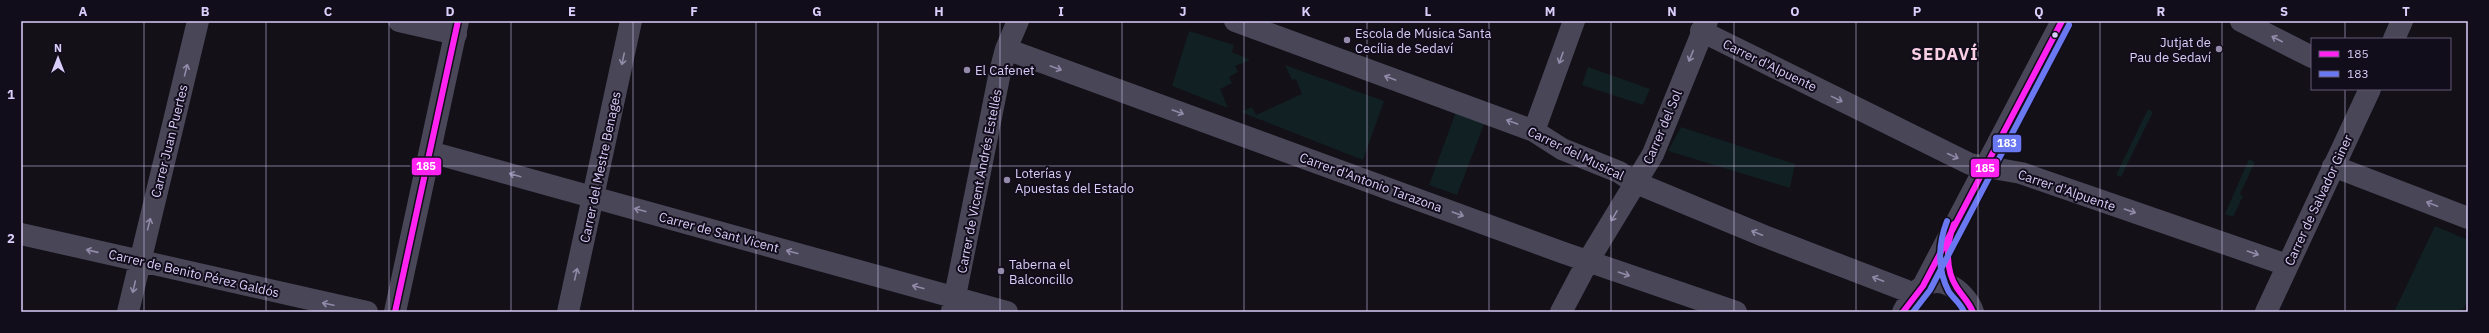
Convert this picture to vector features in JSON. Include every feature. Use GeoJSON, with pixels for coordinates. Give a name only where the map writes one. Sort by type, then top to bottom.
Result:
{"type":"FeatureCollection","features":[{"type":"Feature","properties":{"kind":"street","name":"Carrer Juan Puertes"},"geometry":{"type":"LineString","coordinates":[[128,312],[198,21]]}},
{"type":"Feature","properties":{"kind":"street"},"geometry":{"type":"LineString","coordinates":[[395,312],[457,28],[399,21]]}},
{"type":"Feature","properties":{"kind":"street","name":"Carrer del Mestre Benages"},"geometry":{"type":"LineString","coordinates":[[568,312],[631,21]]}},
{"type":"Feature","properties":{"kind":"street","name":"Carrer de Vicent Andrés Estellés"},"geometry":{"type":"LineString","coordinates":[[953,305],[1006,49],[1018,21]]}},
{"type":"Feature","properties":{"kind":"street","name":"Carrer del Musical"},"geometry":{"type":"LineString","coordinates":[[1235,21],[1270,28],[1534,131],[1562,149],[1619,172],[1634,182],[1764,236],[1919,290]]}},
{"type":"Feature","properties":{"kind":"street"},"geometry":{"type":"LineString","coordinates":[[1534,131],[1574,21]]}},
{"type":"Feature","properties":{"kind":"street"},"geometry":{"type":"LineString","coordinates":[[1903,312],[1919,290],[2062,21]]}},
{"type":"Feature","properties":{"kind":"street"},"geometry":{"type":"LineString","coordinates":[[2241,21],[2311,56]]}},
{"type":"Feature","properties":{"kind":"street"},"geometry":{"type":"LineString","coordinates":[[2394,38],[2402,21]]}},
{"type":"Feature","properties":{"kind":"street","name":"Carrer d'Alpuente"},"geometry":{"type":"LineString","coordinates":[[1704,26],[1948,154],[1983,168],[2021,173],[2287,265]]}},
{"type":"Feature","properties":{"kind":"street","name":"Carrer del Sol"},"geometry":{"type":"LineString","coordinates":[[1561,312],[1588,261],[1652,154],[1704,26]]}},
{"type":"Feature","properties":{"kind":"street","name":"Carrer d'Antonio Tarazona"},"geometry":{"type":"LineString","coordinates":[[1006,49],[1588,261],[1736,312]]}},
{"type":"Feature","properties":{"kind":"street","name":"Carrer de Salvador Giner"},"geometry":{"type":"LineString","coordinates":[[2266,312],[2370,90]]}},
{"type":"Feature","properties":{"kind":"street","name":"Carrer de Sant Vicent"},"geometry":{"type":"LineString","coordinates":[[430,152],[594,197],[953,305],[1007,312]]}},
{"type":"Feature","properties":{"kind":"street"},"geometry":{"type":"LineString","coordinates":[[2333,166],[2468,218]]}},
{"type":"Feature","properties":{"kind":"street","name":"Carrer de Benito Pérez Galdós"},"geometry":{"type":"LineString","coordinates":[[21,234],[367,312]]}},
{"type":"Feature","properties":{"kind":"street"},"geometry":{"type":"LineString","coordinates":[[1948,236],[1950,266],[1956,288]]}},
{"type":"Feature","properties":{"kind":"street"},"geometry":{"type":"LineString","coordinates":[[1919,290],[1934,283],[1956,288],[1964,294],[1973,312]]}},
{"type":"Feature","properties":{"kind":"shaded area"},"geometry":{"type":"Polygon","coordinates":[[[1189,31],[1234,45],[1232,52],[1250,60],[1235,66],[1238,72],[1229,77],[1232,83],[1220,89],[1228,108],[1172,86],[1189,31]]]}},
{"type":"Feature","properties":{"kind":"shaded area"},"geometry":{"type":"Polygon","coordinates":[[[1285,65],[1384,101],[1363,160],[1241,112],[1252,107],[1256,115],[1302,94],[1296,79],[1292,80],[1285,65]]]}},
{"type":"Feature","properties":{"kind":"shaded area"},"geometry":{"type":"Polygon","coordinates":[[[1588,67],[1650,89],[1643,105],[1582,85],[1588,67]]]}},
{"type":"Feature","properties":{"kind":"shaded area"},"geometry":{"type":"Polygon","coordinates":[[[1457,109],[1486,119],[1457,195],[1429,185],[1457,109]]]}},
{"type":"Feature","properties":{"kind":"shaded area"},"geometry":{"type":"Polygon","coordinates":[[[2148,109],[2153,112],[2121,177],[2116,175],[2148,109]]]}},
{"type":"Feature","properties":{"kind":"shaded area"},"geometry":{"type":"Polygon","coordinates":[[[1681,127],[1795,164],[1790,188],[1668,151],[1681,127]]]}},
{"type":"Feature","properties":{"kind":"shaded area"},"geometry":{"type":"Polygon","coordinates":[[[2249,159],[2255,162],[2240,194],[2243,196],[2233,217],[2225,214],[2249,159]]]}},
{"type":"Feature","properties":{"kind":"shaded area"},"geometry":{"type":"Polygon","coordinates":[[[2435,226],[2468,240],[2468,299],[2462,312],[2394,312],[2435,226]]]}},
{"type":"Feature","properties":{"kind":"transit line","name":"185"},"geometry":{"type":"LineString","coordinates":[[395,312],[458,21]]}},
{"type":"Feature","properties":{"kind":"transit line","name":"185"},"geometry":{"type":"LineString","coordinates":[[1903,312],[1923,286],[2062,21]]}},
{"type":"Feature","properties":{"kind":"transit line","name":"183"},"geometry":{"type":"LineString","coordinates":[[1913,312],[1930,290],[2069,25]]}},
{"type":"Feature","properties":{"kind":"transit line","name":"183"},"geometry":{"type":"LineString","coordinates":[[1947,221],[1942,239],[1940,257],[1942,275],[1949,292],[1964,312]]}},
{"type":"Feature","properties":{"kind":"transit line","name":"185"},"geometry":{"type":"LineString","coordinates":[[1954,224],[1948,248],[1950,273],[1957,288],[1968,302],[1973,312]]}},
{"type":"Feature","properties":{"kind":"place","name":"Escola de Música Santa Cecília de Sedaví"},"geometry":{"type":"Point","coordinates":[1347,40]}},
{"type":"Feature","properties":{"kind":"place","name":"Jutjat de Pau de Sedaví"},"geometry":{"type":"Point","coordinates":[2219,49]}},
{"type":"Feature","properties":{"kind":"place","name":"El Cafenet"},"geometry":{"type":"Point","coordinates":[967,70]}},
{"type":"Feature","properties":{"kind":"place","name":"Loterías y Apuestas del Estado"},"geometry":{"type":"Point","coordinates":[1007,180]}},
{"type":"Feature","properties":{"kind":"place","name":"Taberna el Balconcillo"},"geometry":{"type":"Point","coordinates":[1001,271]}},
{"type":"Feature","properties":{"kind":"district","name":"SEDAVÍ"},"geometry":{"type":"Point","coordinates":[1945,54]}}]}
